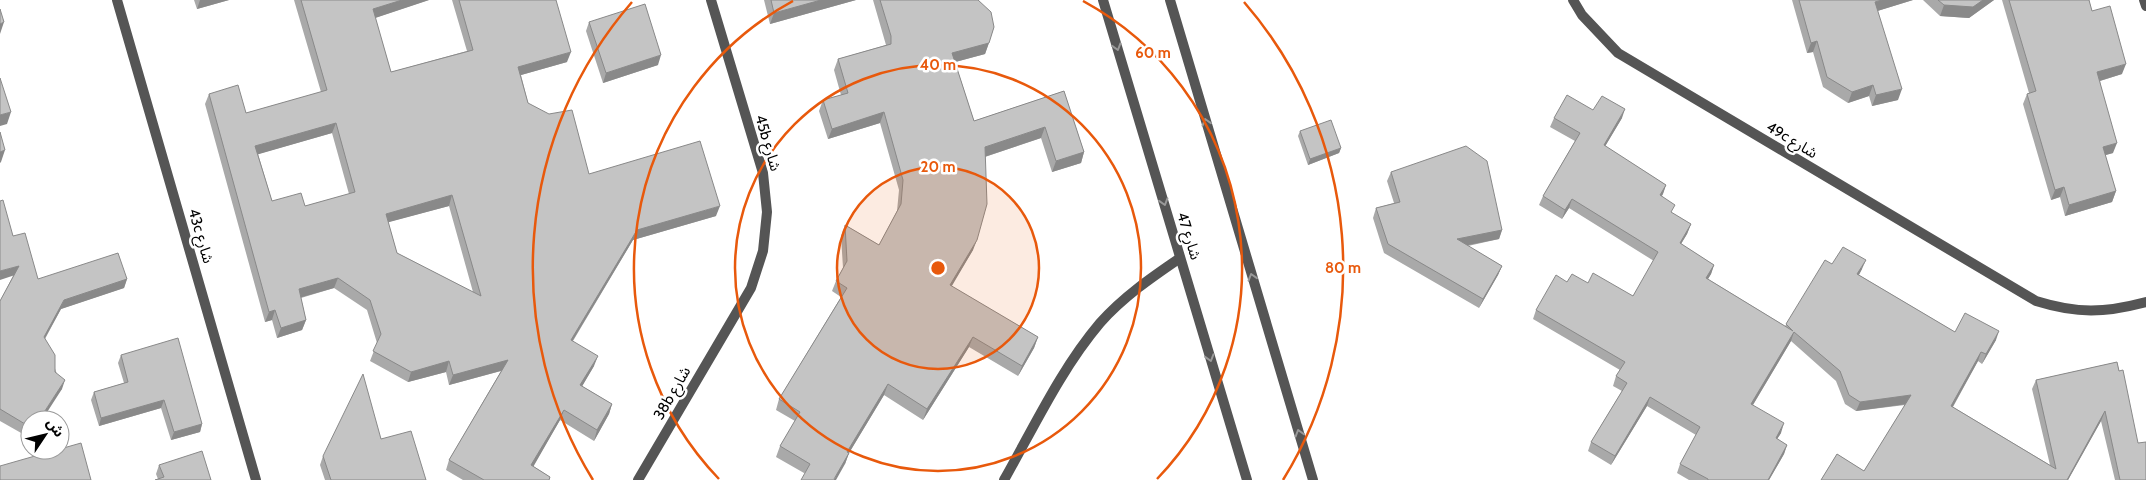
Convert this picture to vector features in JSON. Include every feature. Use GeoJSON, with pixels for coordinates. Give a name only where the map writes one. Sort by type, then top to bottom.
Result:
{"type":"FeatureCollection","features":[{"type":"Feature","properties":{"kind":"street","name":"43c شارع"},"geometry":{"type":"LineString","coordinates":[[117,0],[256,480]]}},
{"type":"Feature","properties":{"kind":"street","name":"45b شارع"},"geometry":{"type":"LineString","coordinates":[[711,0],[763,173],[767,212],[760,260],[751,288],[731,321]]}},
{"type":"Feature","properties":{"kind":"street","name":"شارع 47"},"geometry":{"type":"LineString","coordinates":[[1103,0],[1247,480]]}},
{"type":"Feature","properties":{"kind":"street"},"geometry":{"type":"LineString","coordinates":[[1170,0],[1313,480]]}},
{"type":"Feature","properties":{"kind":"street","name":"49c شارع"},"geometry":{"type":"LineString","coordinates":[[1573,0],[1582,15],[1618,53],[2036,301],[2063,309],[2088,312],[2114,310],[2146,302]]}},
{"type":"Feature","properties":{"kind":"street"},"geometry":{"type":"LineString","coordinates":[[2144,0],[2146,6]]}},
{"type":"Feature","properties":{"kind":"street"},"geometry":{"type":"LineString","coordinates":[[1004,480],[1065,372],[1092,335],[1122,301],[1180,258]]}},
{"type":"Feature","properties":{"kind":"street","name":"38b شارع"},"geometry":{"type":"LineString","coordinates":[[638,480],[731,321]]}},
{"type":"Feature","properties":{"kind":"building"},"geometry":{"type":"Polygon","coordinates":[[[301,0],[402,0],[373,9],[391,72],[473,50],[459,0],[556,0],[571,52],[518,67],[528,103],[549,114],[572,110],[589,174],[700,141],[720,206],[637,230],[571,340],[598,356],[580,385],[612,404],[597,430],[564,410],[531,465],[550,477],[549,480],[484,480],[449,460],[508,360],[453,375],[449,361],[411,372],[373,351],[381,334],[370,300],[338,278],[299,289],[306,320],[281,328],[275,310],[269,312],[209,94],[238,85],[246,113],[327,90],[301,0]],[[336,123],[255,146],[272,201],[301,193],[305,206],[355,192],[336,123]],[[452,195],[386,214],[397,253],[481,296],[452,195]]]}},
{"type":"Feature","properties":{"kind":"building"},"geometry":{"type":"Polygon","coordinates":[[[771,0],[821,0],[774,13],[771,0]]]}},
{"type":"Feature","properties":{"kind":"building"},"geometry":{"type":"Polygon","coordinates":[[[880,0],[978,0],[991,12],[994,27],[989,43],[952,53],[974,121],[1064,91],[1084,152],[1056,161],[1045,127],[985,147],[987,204],[977,240],[950,285],[1038,337],[1022,366],[973,337],[927,409],[888,384],[847,452],[849,453],[835,480],[801,480],[810,464],[780,446],[800,412],[779,399],[847,288],[836,281],[847,261],[845,225],[879,245],[901,204],[903,180],[884,112],[832,129],[823,100],[848,93],[838,59],[891,44],[891,36],[880,0]]]}},
{"type":"Feature","properties":{"kind":"building"},"geometry":{"type":"Polygon","coordinates":[[[1799,0],[1882,0],[1875,2],[1902,89],[1876,95],[1873,85],[1852,92],[1827,77],[1817,41],[1811,43],[1799,0]]]}},
{"type":"Feature","properties":{"kind":"building"},"geometry":{"type":"Polygon","coordinates":[[[1938,0],[1983,0],[1973,7],[1944,5],[1938,0]]]}},
{"type":"Feature","properties":{"kind":"building"},"geometry":{"type":"Polygon","coordinates":[[[2009,0],[2089,0],[2092,11],[2110,6],[2126,64],[2097,72],[2117,143],[2103,147],[2116,191],[2069,205],[2064,187],[2055,190],[2027,94],[2036,91],[2009,0]]]}},
{"type":"Feature","properties":{"kind":"building"},"geometry":{"type":"Polygon","coordinates":[[[645,4],[661,55],[606,73],[589,22],[645,4]]]}},
{"type":"Feature","properties":{"kind":"building"},"geometry":{"type":"Polygon","coordinates":[[[0,9],[4,22],[0,24],[0,9]]]}},
{"type":"Feature","properties":{"kind":"building"},"geometry":{"type":"Polygon","coordinates":[[[0,78],[11,112],[0,115],[0,78]]]}},
{"type":"Feature","properties":{"kind":"building"},"geometry":{"type":"Polygon","coordinates":[[[1567,95],[1593,110],[1602,96],[1625,109],[1604,145],[1666,185],[1660,195],[1675,205],[1671,212],[1691,224],[1680,243],[1714,265],[1706,278],[1793,331],[1786,324],[1825,260],[1832,264],[1843,247],[1866,260],[1857,274],[1955,332],[1965,313],[1999,331],[1986,354],[1981,352],[1951,406],[2056,469],[2036,380],[2117,362],[2119,371],[2123,370],[2138,443],[2146,442],[2146,480],[2120,480],[2105,411],[2067,480],[1821,480],[1837,454],[1864,471],[1911,395],[1860,402],[1849,395],[1840,371],[1794,332],[1751,404],[1784,423],[1776,438],[1787,445],[1768,480],[1708,480],[1680,464],[1700,427],[1650,397],[1615,456],[1591,442],[1627,383],[1616,376],[1625,362],[1536,310],[1556,275],[1567,282],[1572,274],[1588,283],[1593,273],[1633,296],[1658,252],[1572,199],[1565,210],[1543,196],[1580,133],[1554,118],[1567,95]]]}},
{"type":"Feature","properties":{"kind":"building"},"geometry":{"type":"Polygon","coordinates":[[[1331,120],[1341,148],[1310,159],[1300,131],[1331,120]]]}},
{"type":"Feature","properties":{"kind":"building"},"geometry":{"type":"Polygon","coordinates":[[[0,132],[5,150],[0,152],[0,132]]]}},
{"type":"Feature","properties":{"kind":"building"},"geometry":{"type":"Polygon","coordinates":[[[1466,146],[1487,161],[1502,230],[1457,239],[1502,266],[1483,299],[1388,244],[1376,208],[1400,202],[1391,172],[1466,146]]]}},
{"type":"Feature","properties":{"kind":"building"},"geometry":{"type":"Polygon","coordinates":[[[3,200],[13,236],[25,233],[38,279],[118,253],[127,279],[64,300],[44,337],[55,355],[55,372],[65,380],[46,410],[20,410],[20,421],[0,409],[0,301],[19,266],[0,271],[0,201],[3,200]]]}},
{"type":"Feature","properties":{"kind":"building"},"geometry":{"type":"Polygon","coordinates":[[[178,338],[202,424],[174,432],[164,400],[101,418],[94,392],[128,382],[121,355],[178,338]]]}},
{"type":"Feature","properties":{"kind":"building"},"geometry":{"type":"Polygon","coordinates":[[[363,374],[381,439],[411,431],[426,480],[331,480],[323,456],[363,374]]]}},
{"type":"Feature","properties":{"kind":"building"},"geometry":{"type":"Polygon","coordinates":[[[81,443],[91,480],[0,480],[0,466],[21,460],[70,460],[70,446],[81,443]]]}},
{"type":"Feature","properties":{"kind":"building"},"geometry":{"type":"Polygon","coordinates":[[[202,451],[211,480],[155,480],[164,477],[159,465],[202,451]]]}}]}
